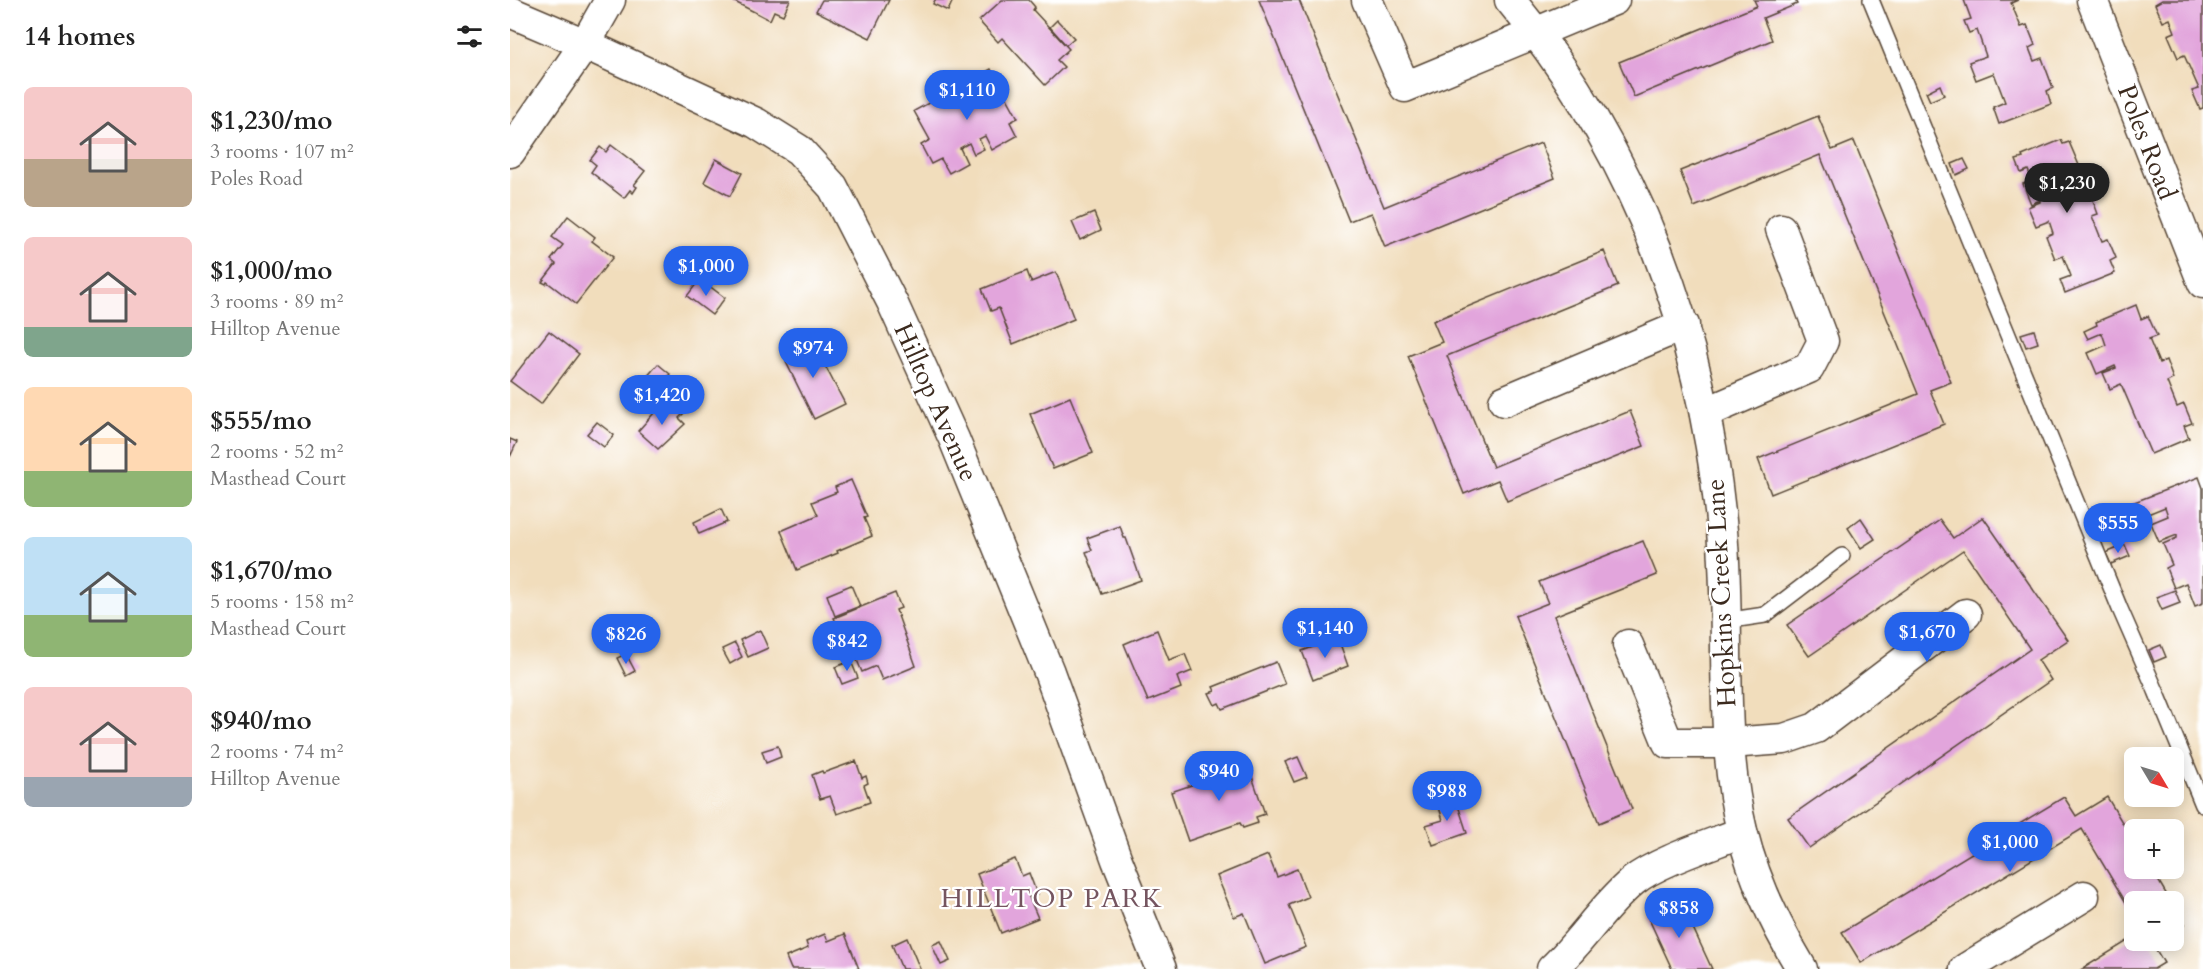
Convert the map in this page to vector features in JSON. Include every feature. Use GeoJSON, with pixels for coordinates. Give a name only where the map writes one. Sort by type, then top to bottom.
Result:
{"type":"FeatureCollection","features":[{"type":"Feature","properties":{"kind":"street"},"geometry":{"type":"LineString","coordinates":[[510,152],[585,44],[610,0]]}},
{"type":"Feature","properties":{"kind":"street"},"geometry":{"type":"LineString","coordinates":[[1368,0],[1405,87],[1614,0]]}},
{"type":"Feature","properties":{"kind":"street","name":"Hopkins Creek Lane"},"geometry":{"type":"LineString","coordinates":[[1510,0],[1580,96],[1610,147],[1638,203],[1684,325],[1705,413],[1722,531],[1733,786],[1742,832],[1762,893],[1779,930],[1802,969]]}},
{"type":"Feature","properties":{"kind":"street","name":"Poles Road"},"geometry":{"type":"LineString","coordinates":[[2092,0],[2191,217],[2203,283]]}},
{"type":"Feature","properties":{"kind":"street","name":"Hilltop Avenue"},"geometry":{"type":"LineString","coordinates":[[510,12],[756,123],[799,150],[833,187],[892,302],[954,439],[1049,672],[1117,860],[1161,969]]}},
{"type":"Feature","properties":{"kind":"street"},"geometry":{"type":"LineString","coordinates":[[1705,413],[1809,368],[1823,341],[1781,229]]}},
{"type":"Feature","properties":{"kind":"street"},"geometry":{"type":"LineString","coordinates":[[1504,401],[1684,325]]}},
{"type":"Feature","properties":{"kind":"street"},"geometry":{"type":"LineString","coordinates":[[1628,645],[1668,743],[1730,743],[1784,739],[1816,728],[1966,614]]}},
{"type":"Feature","properties":{"kind":"street"},"geometry":{"type":"LineString","coordinates":[[1552,969],[1594,920],[1634,880],[1663,865],[1742,832]]}},
{"type":"Feature","properties":{"kind":"street"},"geometry":{"type":"LineString","coordinates":[[1965,969],[2084,896]]}},
{"type":"Feature","properties":{"kind":"lane"},"geometry":{"type":"LineString","coordinates":[[1871,0],[2111,587],[2203,805]]}},
{"type":"Feature","properties":{"kind":"lane"},"geometry":{"type":"LineString","coordinates":[[1725,621],[1765,615],[1842,556]]}},
{"type":"Feature","properties":{"kind":"building"},"geometry":{"type":"Polygon","coordinates":[[[731,0],[790,0],[783,15],[774,11],[770,20],[731,0]]]}},
{"type":"Feature","properties":{"kind":"building"},"geometry":{"type":"Polygon","coordinates":[[[822,0],[889,0],[870,38],[816,11],[822,0]]]}},
{"type":"Feature","properties":{"kind":"building"},"geometry":{"type":"Polygon","coordinates":[[[935,0],[953,0],[948,11],[933,4],[935,0]]]}},
{"type":"Feature","properties":{"kind":"building"},"geometry":{"type":"Polygon","coordinates":[[[1002,0],[1029,0],[1035,7],[1033,10],[1069,49],[1057,60],[1064,67],[1045,85],[1002,38],[998,42],[979,21],[1002,0]]]}},
{"type":"Feature","properties":{"kind":"building"},"geometry":{"type":"Polygon","coordinates":[[[1259,0],[1299,0],[1384,207],[1541,143],[1555,178],[1385,247],[1371,213],[1349,221],[1259,0]]]}},
{"type":"Feature","properties":{"kind":"building"},"geometry":{"type":"Polygon","coordinates":[[[1754,0],[1795,0],[1797,4],[1763,18],[1772,40],[1634,97],[1619,62],[1757,6],[1754,0]]]}},
{"type":"Feature","properties":{"kind":"building"},"geometry":{"type":"Polygon","coordinates":[[[1964,0],[2018,0],[2011,3],[2021,27],[2027,25],[2035,45],[2029,48],[2034,61],[2042,58],[2053,88],[2047,91],[2051,104],[1999,124],[1993,107],[2005,102],[1994,73],[1976,80],[1969,62],[1986,56],[1977,30],[1969,33],[1964,21],[1971,19],[1964,0]]]}},
{"type":"Feature","properties":{"kind":"building"},"geometry":{"type":"Polygon","coordinates":[[[2162,0],[2203,0],[2203,108],[2200,109],[2192,91],[2199,89],[2184,55],[2178,58],[2168,35],[2175,32],[2170,19],[2163,22],[2155,4],[2162,0]]]}},
{"type":"Feature","properties":{"kind":"building"},"geometry":{"type":"Polygon","coordinates":[[[1057,20],[1074,38],[1066,45],[1050,27],[1057,20]]]}},
{"type":"Feature","properties":{"kind":"building"},"geometry":{"type":"Polygon","coordinates":[[[991,69],[1018,118],[1010,122],[1017,136],[992,150],[985,136],[979,139],[984,149],[974,154],[969,143],[960,148],[967,163],[949,173],[941,159],[931,164],[921,145],[930,140],[914,111],[991,69]]]}},
{"type":"Feature","properties":{"kind":"building"},"geometry":{"type":"Polygon","coordinates":[[[1940,85],[1944,95],[1930,101],[1926,92],[1940,85]]]}},
{"type":"Feature","properties":{"kind":"building"},"geometry":{"type":"Polygon","coordinates":[[[1818,116],[1832,150],[1854,141],[1951,382],[1930,390],[1944,424],[1771,494],[1758,459],[1918,394],[1820,155],[1694,207],[1680,171],[1818,116]]]}},
{"type":"Feature","properties":{"kind":"building"},"geometry":{"type":"Polygon","coordinates":[[[2061,140],[2063,144],[2069,142],[2081,170],[2075,173],[2084,197],[2091,195],[2098,214],[2092,216],[2102,241],[2108,239],[2116,258],[2110,261],[2115,273],[2065,293],[2060,280],[2071,276],[2063,256],[2055,259],[2046,236],[2053,233],[2049,221],[2036,226],[2028,207],[2040,200],[2031,204],[2023,184],[2032,180],[2028,170],[2021,173],[2016,160],[2061,140]]]}},
{"type":"Feature","properties":{"kind":"building"},"geometry":{"type":"Polygon","coordinates":[[[611,145],[645,171],[634,185],[637,187],[633,193],[630,190],[624,198],[591,172],[596,165],[590,160],[600,147],[606,152],[611,145]]]}},
{"type":"Feature","properties":{"kind":"building"},"geometry":{"type":"Polygon","coordinates":[[[716,159],[742,173],[730,196],[704,182],[716,159]]]}},
{"type":"Feature","properties":{"kind":"building"},"geometry":{"type":"Polygon","coordinates":[[[1964,159],[1969,169],[1956,175],[1952,164],[1964,159]]]}},
{"type":"Feature","properties":{"kind":"building"},"geometry":{"type":"Polygon","coordinates":[[[1094,213],[1101,230],[1080,240],[1072,222],[1094,213]]]}},
{"type":"Feature","properties":{"kind":"building"},"geometry":{"type":"Polygon","coordinates":[[[568,216],[595,237],[592,241],[613,257],[576,304],[547,282],[546,284],[542,282],[556,264],[551,260],[563,245],[552,237],[568,216]]]}},
{"type":"Feature","properties":{"kind":"building"},"geometry":{"type":"Polygon","coordinates":[[[1604,251],[1618,286],[1447,356],[1493,467],[1630,411],[1644,446],[1507,501],[1498,480],[1464,494],[1408,356],[1442,342],[1433,321],[1604,251]]]}},
{"type":"Feature","properties":{"kind":"building"},"geometry":{"type":"Polygon","coordinates":[[[1027,271],[1031,282],[1056,272],[1074,319],[1013,344],[999,308],[991,311],[982,289],[1027,271]]]}},
{"type":"Feature","properties":{"kind":"building"},"geometry":{"type":"Polygon","coordinates":[[[700,279],[725,298],[712,315],[687,296],[700,279]]]}},
{"type":"Feature","properties":{"kind":"building"},"geometry":{"type":"Polygon","coordinates":[[[2136,305],[2141,319],[2148,316],[2157,336],[2149,339],[2159,363],[2166,360],[2173,379],[2167,382],[2177,407],[2184,404],[2192,423],[2184,426],[2189,438],[2151,454],[2121,384],[2110,389],[2103,373],[2116,368],[2115,366],[2097,374],[2088,353],[2106,345],[2102,333],[2088,339],[2084,331],[2097,325],[2096,322],[2136,305]]]}},
{"type":"Feature","properties":{"kind":"building"},"geometry":{"type":"Polygon","coordinates":[[[2034,330],[2038,343],[2026,347],[2021,334],[2034,330]]]}},
{"type":"Feature","properties":{"kind":"building"},"geometry":{"type":"Polygon","coordinates":[[[549,331],[579,354],[541,404],[510,381],[549,331]]]}},
{"type":"Feature","properties":{"kind":"building"},"geometry":{"type":"Polygon","coordinates":[[[810,337],[845,404],[814,419],[786,362],[791,359],[786,348],[810,337]]]}},
{"type":"Feature","properties":{"kind":"building"},"geometry":{"type":"Polygon","coordinates":[[[658,364],[670,374],[658,389],[645,379],[658,364]]]}},
{"type":"Feature","properties":{"kind":"building"},"geometry":{"type":"Polygon","coordinates":[[[1070,397],[1093,453],[1053,469],[1030,414],[1070,397]]]}},
{"type":"Feature","properties":{"kind":"building"},"geometry":{"type":"Polygon","coordinates":[[[662,404],[670,412],[677,405],[685,412],[679,418],[685,424],[658,449],[638,431],[662,404]]]}},
{"type":"Feature","properties":{"kind":"building"},"geometry":{"type":"Polygon","coordinates":[[[597,422],[614,435],[604,447],[587,434],[597,422]]]}},
{"type":"Feature","properties":{"kind":"building"},"geometry":{"type":"Polygon","coordinates":[[[510,439],[517,442],[510,457],[510,439]]]}},
{"type":"Feature","properties":{"kind":"building"},"geometry":{"type":"Polygon","coordinates":[[[2199,477],[2203,488],[2203,603],[2195,606],[2186,583],[2174,588],[2166,568],[2172,565],[2163,544],[2177,538],[2177,535],[2159,542],[2151,523],[2168,516],[2165,507],[2138,518],[2132,503],[2199,477]]]}},
{"type":"Feature","properties":{"kind":"building"},"geometry":{"type":"Polygon","coordinates":[[[851,480],[867,517],[864,518],[872,536],[797,570],[781,531],[818,515],[812,502],[837,492],[835,487],[851,480]]]}},
{"type":"Feature","properties":{"kind":"building"},"geometry":{"type":"Polygon","coordinates":[[[721,509],[727,522],[699,534],[694,522],[721,509]]]}},
{"type":"Feature","properties":{"kind":"building"},"geometry":{"type":"Polygon","coordinates":[[[1983,517],[2068,640],[2038,660],[2051,680],[1809,848],[1788,818],[2030,649],[1963,550],[1809,656],[1787,625],[1940,520],[1953,538],[1983,517]]]}},
{"type":"Feature","properties":{"kind":"building"},"geometry":{"type":"Polygon","coordinates":[[[1861,518],[1875,539],[1861,548],[1848,528],[1861,518]]]}},
{"type":"Feature","properties":{"kind":"building"},"geometry":{"type":"Polygon","coordinates":[[[1120,526],[1141,580],[1102,594],[1086,552],[1092,550],[1087,538],[1120,526]]]}},
{"type":"Feature","properties":{"kind":"building"},"geometry":{"type":"Polygon","coordinates":[[[1643,541],[1657,575],[1554,616],[1632,809],[1599,823],[1515,616],[1548,603],[1539,582],[1643,541]]]}},
{"type":"Feature","properties":{"kind":"building"},"geometry":{"type":"Polygon","coordinates":[[[2125,545],[2130,556],[2111,564],[2106,553],[2125,545]]]}},
{"type":"Feature","properties":{"kind":"building"},"geometry":{"type":"Polygon","coordinates":[[[851,585],[860,606],[835,616],[827,595],[851,585]]]}},
{"type":"Feature","properties":{"kind":"building"},"geometry":{"type":"Polygon","coordinates":[[[2175,590],[2180,603],[2162,610],[2156,597],[2175,590]]]}},
{"type":"Feature","properties":{"kind":"building"},"geometry":{"type":"Polygon","coordinates":[[[895,593],[901,608],[896,610],[916,666],[882,680],[876,666],[862,672],[847,636],[843,638],[834,618],[895,593]]]}},
{"type":"Feature","properties":{"kind":"building"},"geometry":{"type":"Polygon","coordinates":[[[760,630],[768,648],[748,657],[740,640],[760,630]]]}},
{"type":"Feature","properties":{"kind":"building"},"geometry":{"type":"Polygon","coordinates":[[[1157,630],[1169,660],[1185,654],[1192,671],[1177,677],[1181,688],[1148,701],[1124,644],[1157,630]]]}},
{"type":"Feature","properties":{"kind":"building"},"geometry":{"type":"Polygon","coordinates":[[[1338,638],[1348,666],[1313,680],[1302,651],[1338,638]]]}},
{"type":"Feature","properties":{"kind":"building"},"geometry":{"type":"Polygon","coordinates":[[[735,643],[742,657],[730,664],[722,649],[735,643]]]}},
{"type":"Feature","properties":{"kind":"building"},"geometry":{"type":"Polygon","coordinates":[[[2161,645],[2166,657],[2154,662],[2149,650],[2161,645]]]}},
{"type":"Feature","properties":{"kind":"building"},"geometry":{"type":"Polygon","coordinates":[[[626,654],[635,671],[626,676],[617,658],[626,654]]]}},
{"type":"Feature","properties":{"kind":"building"},"geometry":{"type":"Polygon","coordinates":[[[851,661],[858,678],[842,684],[835,667],[851,661]]]}},
{"type":"Feature","properties":{"kind":"building"},"geometry":{"type":"Polygon","coordinates":[[[1276,662],[1285,684],[1222,709],[1219,703],[1215,705],[1209,693],[1215,691],[1213,687],[1276,662]]]}},
{"type":"Feature","properties":{"kind":"building"},"geometry":{"type":"Polygon","coordinates":[[[778,746],[781,757],[766,763],[762,751],[778,746]]]}},
{"type":"Feature","properties":{"kind":"building"},"geometry":{"type":"Polygon","coordinates":[[[1298,757],[1307,777],[1294,782],[1285,762],[1298,757]]]}},
{"type":"Feature","properties":{"kind":"building"},"geometry":{"type":"Polygon","coordinates":[[[1246,759],[1265,814],[1256,817],[1258,823],[1243,828],[1240,823],[1188,841],[1171,792],[1224,774],[1222,768],[1246,759]]]}},
{"type":"Feature","properties":{"kind":"building"},"geometry":{"type":"Polygon","coordinates":[[[856,761],[862,778],[866,776],[868,783],[864,785],[870,802],[837,814],[830,796],[820,799],[812,775],[856,761]]]}},
{"type":"Feature","properties":{"kind":"building"},"geometry":{"type":"Polygon","coordinates":[[[1455,796],[1467,833],[1433,845],[1426,825],[1443,820],[1437,801],[1455,796]]]}},
{"type":"Feature","properties":{"kind":"building"},"geometry":{"type":"Polygon","coordinates":[[[2064,797],[2076,816],[2107,797],[2124,825],[2124,879],[2157,879],[2165,891],[2124,891],[2124,899],[2082,829],[1861,963],[1842,932],[2064,797]]]}},
{"type":"Feature","properties":{"kind":"building"},"geometry":{"type":"Polygon","coordinates":[[[1268,855],[1277,877],[1297,869],[1308,897],[1289,905],[1306,947],[1265,964],[1244,913],[1234,917],[1217,876],[1268,855]]]}},
{"type":"Feature","properties":{"kind":"building"},"geometry":{"type":"Polygon","coordinates":[[[1015,859],[1022,876],[1029,873],[1037,894],[1029,897],[1038,918],[1001,933],[977,874],[1015,859]]]}},
{"type":"Feature","properties":{"kind":"building"},"geometry":{"type":"Polygon","coordinates":[[[1681,902],[1712,969],[1672,969],[1648,917],[1681,902]]]}},
{"type":"Feature","properties":{"kind":"building"},"geometry":{"type":"Polygon","coordinates":[[[825,934],[828,941],[845,934],[859,969],[791,969],[786,957],[808,948],[806,942],[825,934]]]}},
{"type":"Feature","properties":{"kind":"building"},"geometry":{"type":"Polygon","coordinates":[[[907,938],[920,969],[902,969],[892,945],[907,938]]]}},
{"type":"Feature","properties":{"kind":"building"},"geometry":{"type":"Polygon","coordinates":[[[941,941],[950,961],[941,965],[932,945],[941,941]]]}},
{"type":"Feature","properties":{"kind":"building"},"geometry":{"type":"Polygon","coordinates":[[[2124,943],[2124,951],[2157,951],[2164,963],[2154,969],[2082,969],[2124,943]]]}},
{"type":"Feature","properties":{"kind":"district","name":"HILLTOP PARK"},"geometry":{"type":"Point","coordinates":[1052,898]}}]}
